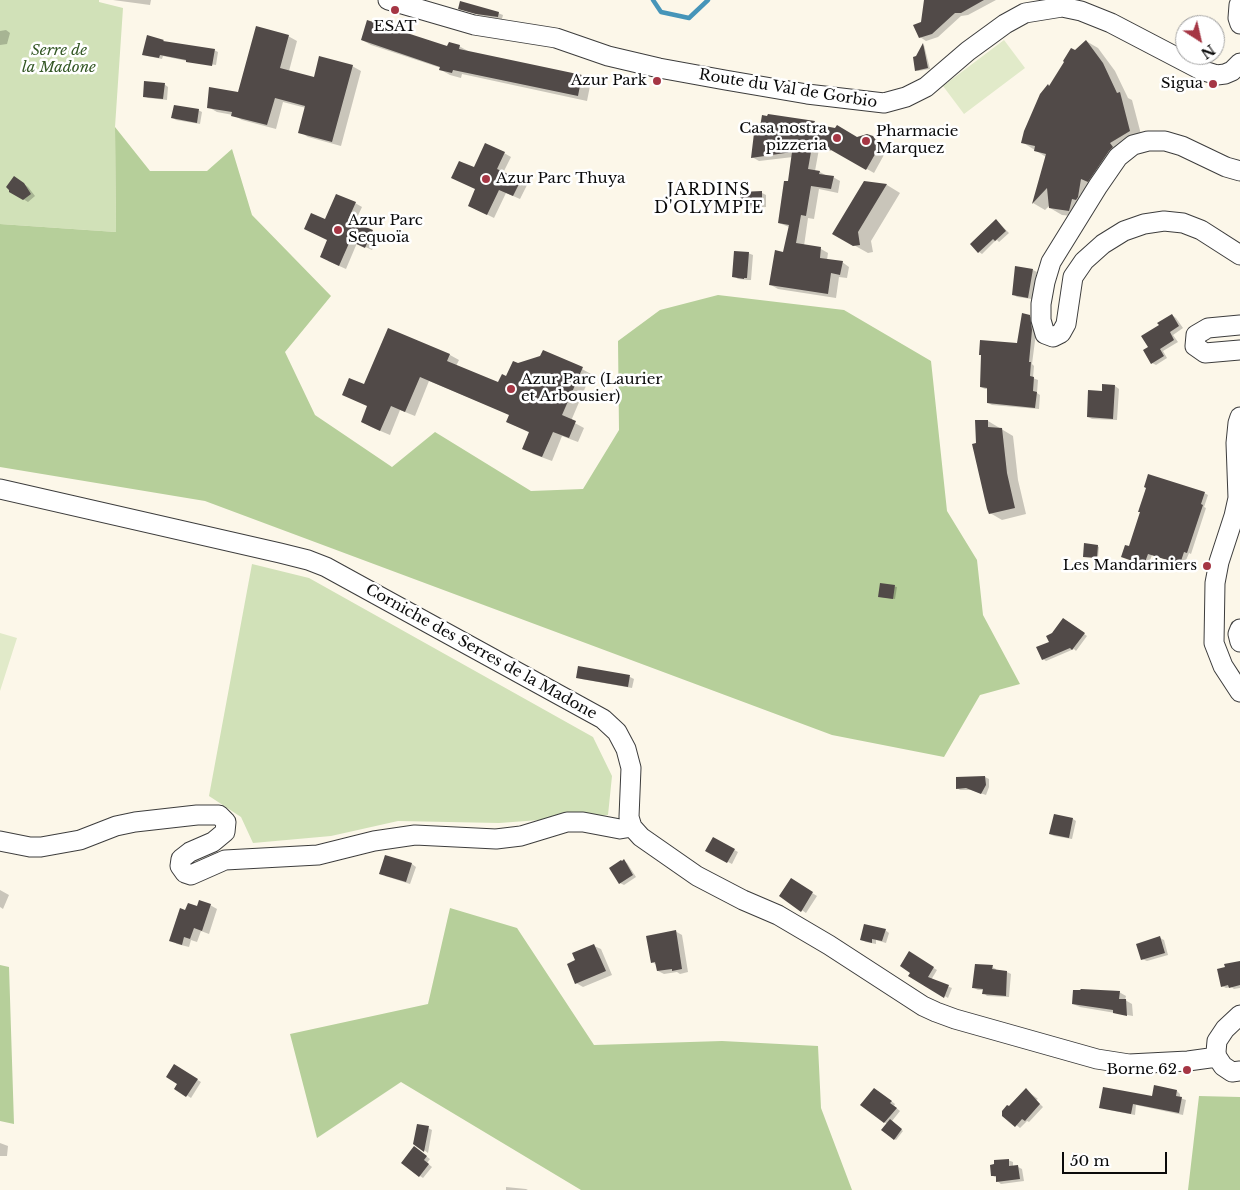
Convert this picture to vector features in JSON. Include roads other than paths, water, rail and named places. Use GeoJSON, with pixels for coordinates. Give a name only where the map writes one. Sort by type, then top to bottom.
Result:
{"type":"FeatureCollection","features":[{"type":"Feature","properties":{"kind":"street","name":"Route du Val de Gorbio"},"geometry":{"type":"LineString","coordinates":[[388,0],[474,25],[556,38],[608,56],[659,68],[778,89],[872,102],[884,103],[906,97],[926,87],[975,45],[1005,24],[1025,13],[1062,7],[1080,11],[1112,24],[1201,70],[1218,75],[1237,71]]}},
{"type":"Feature","properties":{"kind":"street"},"geometry":{"type":"LineString","coordinates":[[1240,3],[1238,18],[1240,24]]}},
{"type":"Feature","properties":{"kind":"street"},"geometry":{"type":"LineString","coordinates":[[1240,171],[1182,146],[1165,141],[1148,141],[1133,145],[1118,157],[1051,262],[1041,304],[1041,320],[1046,334],[1053,337],[1061,333],[1066,324],[1073,278],[1084,261],[1103,244],[1124,231],[1144,224],[1164,221],[1183,223],[1201,230],[1240,255]]}},
{"type":"Feature","properties":{"kind":"street"},"geometry":{"type":"LineString","coordinates":[[1240,325],[1208,328],[1196,335],[1196,346],[1205,353],[1240,350]]}},
{"type":"Feature","properties":{"kind":"street"},"geometry":{"type":"LineString","coordinates":[[1239,421],[1236,443],[1238,498],[1219,562],[1215,583],[1214,643],[1223,666],[1240,692]]}},
{"type":"Feature","properties":{"kind":"street","name":"Corniche des Serres de la Madone"},"geometry":{"type":"LineString","coordinates":[[0,489],[280,553],[326,567],[603,720],[616,732],[626,749],[631,768],[630,817],[632,827]]}},
{"type":"Feature","properties":{"kind":"street"},"geometry":{"type":"LineString","coordinates":[[1240,629],[1238,634],[1240,642]]}},
{"type":"Feature","properties":{"kind":"street"},"geometry":{"type":"LineString","coordinates":[[0,841],[30,847],[41,847],[80,840],[116,826],[135,822],[197,815],[219,815],[226,822],[225,832],[213,842],[190,852],[181,859],[180,866],[185,873],[191,875],[225,860],[318,855],[374,841],[415,835],[496,839],[521,836],[568,822],[583,822],[620,829],[632,827],[641,837],[697,876],[743,900],[778,915],[923,1006],[936,1012],[1098,1059],[1129,1064],[1188,1061],[1217,1057]]}},
{"type":"Feature","properties":{"kind":"street"},"geometry":{"type":"LineString","coordinates":[[1240,1015],[1225,1029],[1217,1041],[1216,1052],[1223,1066],[1232,1072],[1240,1071]]}},
{"type":"Feature","properties":{"kind":"waterway"},"geometry":{"type":"LineString","coordinates":[[653,0],[661,12],[689,18],[708,0]]}},
{"type":"Feature","properties":{"kind":"place","name":"ESAT"},"geometry":{"type":"Point","coordinates":[395,10]}},
{"type":"Feature","properties":{"kind":"place","name":"Azur Park"},"geometry":{"type":"Point","coordinates":[657,81]}},
{"type":"Feature","properties":{"kind":"place","name":"Sigua"},"geometry":{"type":"Point","coordinates":[1213,84]}},
{"type":"Feature","properties":{"kind":"place","name":"Casa nostra pizzeria"},"geometry":{"type":"Point","coordinates":[837,138]}},
{"type":"Feature","properties":{"kind":"place","name":"Pharmacie Marquez"},"geometry":{"type":"Point","coordinates":[866,141]}},
{"type":"Feature","properties":{"kind":"place","name":"Azur Parc Thuya"},"geometry":{"type":"Point","coordinates":[486,179]}},
{"type":"Feature","properties":{"kind":"place","name":"Azur Parc Sequoïa"},"geometry":{"type":"Point","coordinates":[338,230]}},
{"type":"Feature","properties":{"kind":"place","name":"Azur Parc (Laurier et Arbousier)"},"geometry":{"type":"Point","coordinates":[511,389]}},
{"type":"Feature","properties":{"kind":"place","name":"Les Mandariniers"},"geometry":{"type":"Point","coordinates":[1207,566]}},
{"type":"Feature","properties":{"kind":"place","name":"Borne 62"},"geometry":{"type":"Point","coordinates":[1187,1070]}},
{"type":"Feature","properties":{"kind":"district","name":"JARDINS D'OLYMPIE"},"geometry":{"type":"Point","coordinates":[709,199]}},
{"type":"Feature","properties":{"kind":"park label","name":"Serre de la Madone"},"geometry":{"type":"Point","coordinates":[59,60]}}]}
